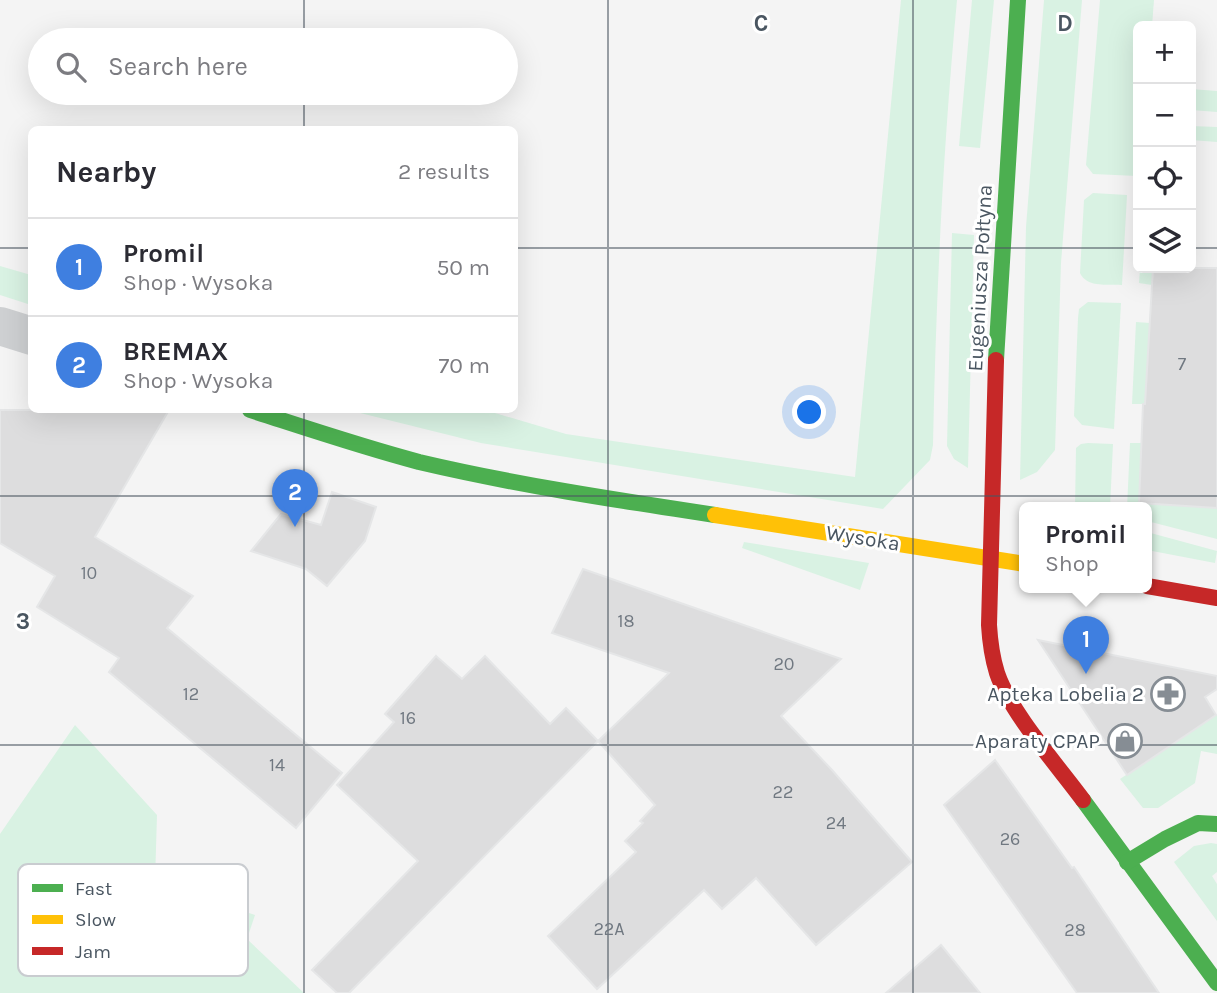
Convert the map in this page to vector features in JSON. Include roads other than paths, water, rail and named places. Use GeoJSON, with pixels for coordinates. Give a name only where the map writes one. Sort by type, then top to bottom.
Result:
{"type":"FeatureCollection","features":[{"type":"Feature","properties":{"kind":"street","name":"Eugeniusza Połtyna"},"geometry":{"type":"LineString","coordinates":[[993,558],[997,325],[1018,0]]}},
{"type":"Feature","properties":{"kind":"street","name":"Wysoka"},"geometry":{"type":"LineString","coordinates":[[259,413],[367,447],[442,467],[566,491],[1019,563]]}},
{"type":"Feature","properties":{"kind":"street"},"geometry":{"type":"LineString","coordinates":[[993,558],[989,625],[991,650],[998,676],[1034,734],[1217,983]]}},
{"type":"Feature","properties":{"kind":"street"},"geometry":{"type":"LineString","coordinates":[[1152,587],[1217,598]]}},
{"type":"Feature","properties":{"kind":"street"},"geometry":{"type":"LineString","coordinates":[[1127,862],[1198,823],[1217,824]]}},
{"type":"Feature","properties":{"kind":"place","name":"BREMAX"},"geometry":{"type":"Point","coordinates":[295,527]}},
{"type":"Feature","properties":{"kind":"place","name":"Promil"},"geometry":{"type":"Point","coordinates":[1086,674]}},
{"type":"Feature","properties":{"kind":"place","name":"Apteka Lobelia 2"},"geometry":{"type":"Point","coordinates":[1168,694]}},
{"type":"Feature","properties":{"kind":"place","name":"Aparaty CPAP"},"geometry":{"type":"Point","coordinates":[1125,741]}}]}
